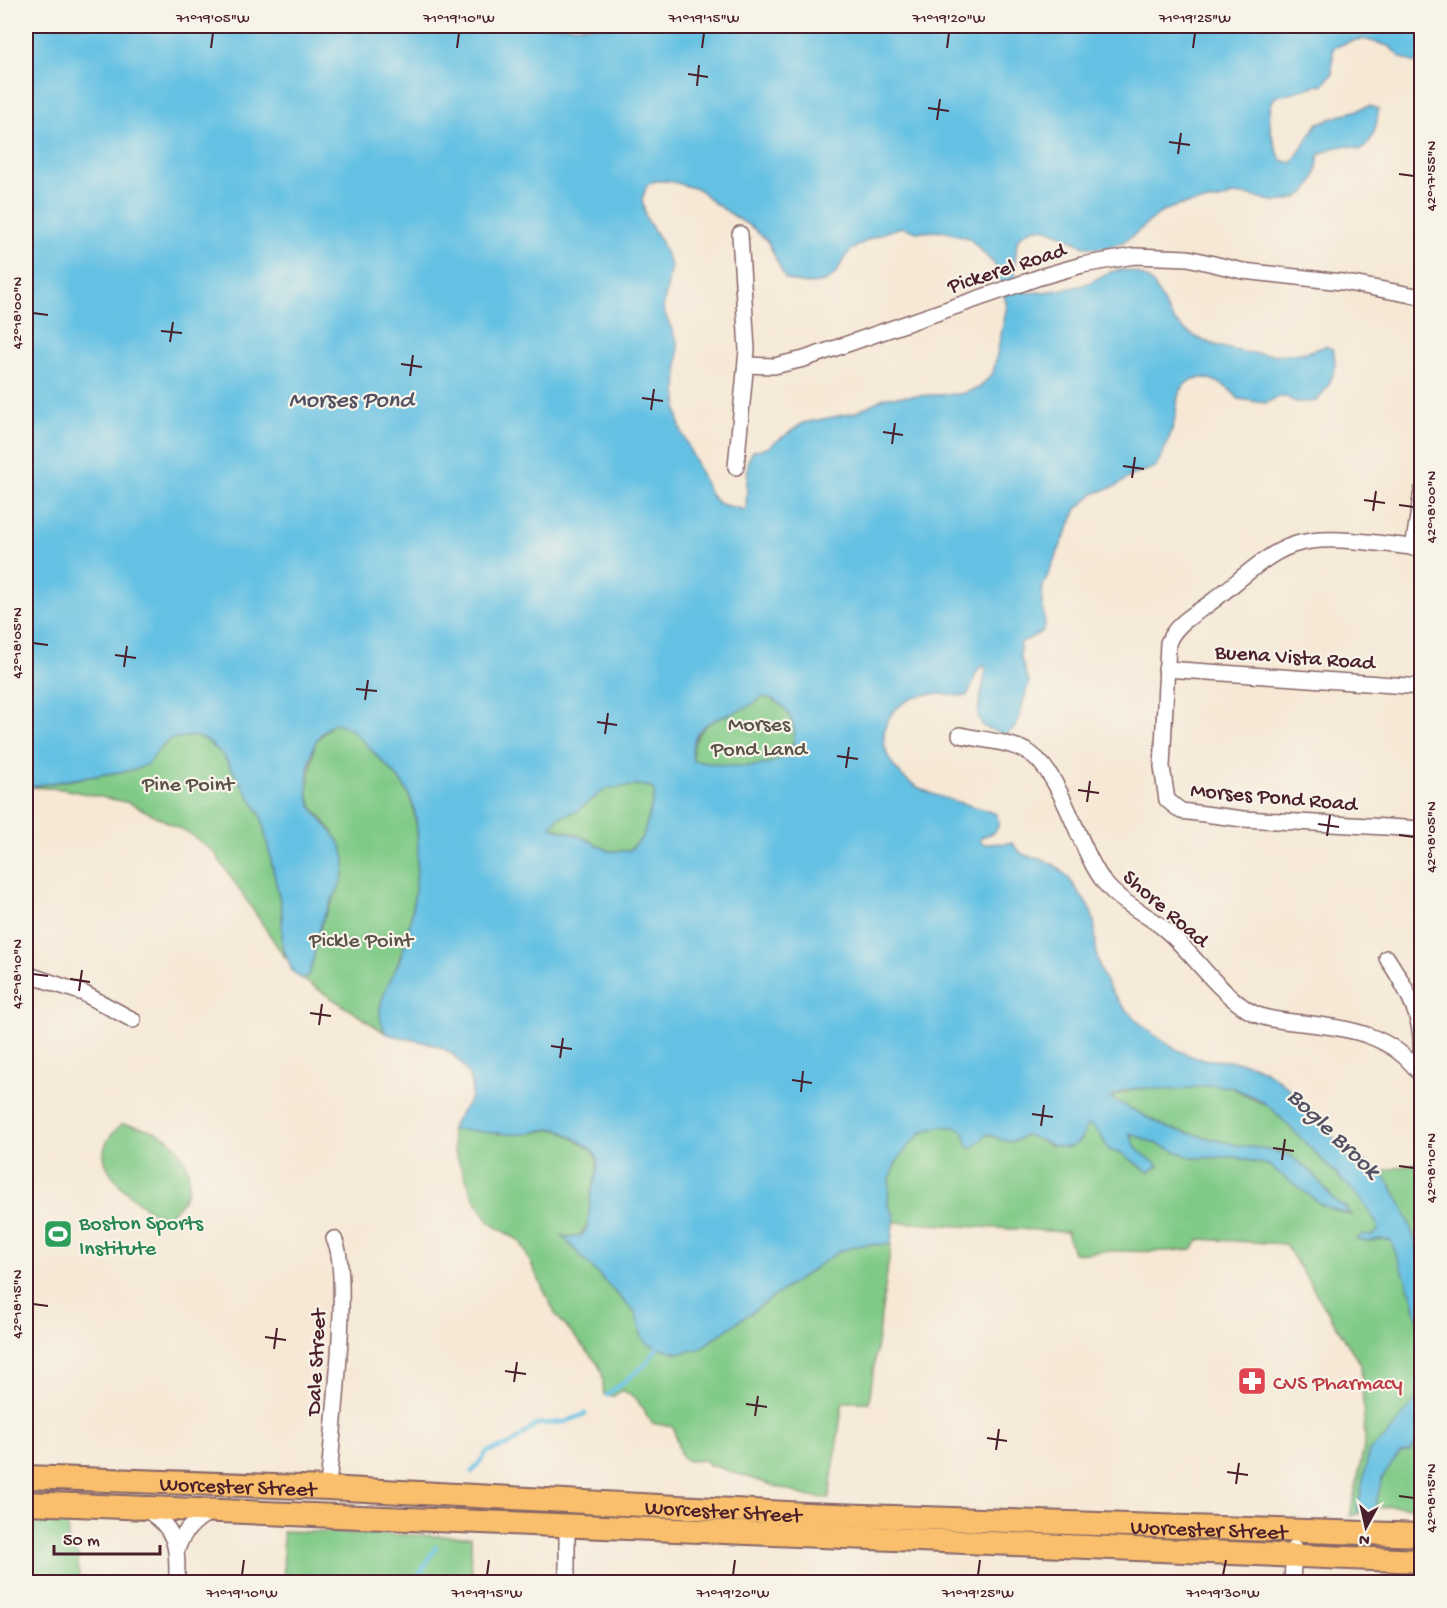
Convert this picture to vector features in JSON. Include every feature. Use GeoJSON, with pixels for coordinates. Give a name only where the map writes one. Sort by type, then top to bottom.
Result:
{"type":"FeatureCollection","features":[{"type":"Feature","properties":{"kind":"highway","name":"Worcester Street"},"geometry":{"type":"LineString","coordinates":[[26,1477],[328,1488],[806,1514],[1422,1535]]}},
{"type":"Feature","properties":{"kind":"highway","name":"Worcester Street"},"geometry":{"type":"LineString","coordinates":[[26,1503],[1422,1561]]}},
{"type":"Feature","properties":{"kind":"street"},"geometry":{"type":"LineString","coordinates":[[736,467],[747,337],[740,234]]}},
{"type":"Feature","properties":{"kind":"street","name":"Pickerel Road"},"geometry":{"type":"LineString","coordinates":[[746,365],[774,366],[796,362],[1023,283],[1082,265],[1151,255],[1188,258],[1243,271],[1342,282],[1422,297]]}},
{"type":"Feature","properties":{"kind":"street"},"geometry":{"type":"LineString","coordinates":[[1418,548],[1422,491]]}},
{"type":"Feature","properties":{"kind":"street","name":"Morses Pond Road"},"geometry":{"type":"LineString","coordinates":[[1418,548],[1324,540],[1305,541],[1282,550],[1184,622],[1171,634],[1166,669],[1162,774],[1164,792],[1173,807],[1189,813],[1243,819],[1422,829]]}},
{"type":"Feature","properties":{"kind":"street","name":"Buena Vista Road"},"geometry":{"type":"LineString","coordinates":[[1166,669],[1422,687]]}},
{"type":"Feature","properties":{"kind":"street","name":"Shore Road"},"geometry":{"type":"LineString","coordinates":[[960,735],[1016,747],[1036,757],[1056,784],[1087,855],[1106,885],[1125,902],[1166,930],[1244,1008],[1267,1018],[1333,1026],[1375,1038],[1398,1049],[1419,1073]]}},
{"type":"Feature","properties":{"kind":"street"},"geometry":{"type":"LineString","coordinates":[[1387,958],[1409,993],[1416,1012],[1421,1049],[1419,1073]]}},
{"type":"Feature","properties":{"kind":"street"},"geometry":{"type":"LineString","coordinates":[[26,974],[83,993],[133,1020]]}},
{"type":"Feature","properties":{"kind":"street","name":"Dale Street"},"geometry":{"type":"LineString","coordinates":[[328,1488],[338,1369],[341,1258],[334,1239]]}},
{"type":"Feature","properties":{"kind":"street"},"geometry":{"type":"LineString","coordinates":[[145,1509],[168,1528],[177,1550],[177,1582]]}},
{"type":"Feature","properties":{"kind":"street"},"geometry":{"type":"LineString","coordinates":[[177,1550],[189,1529],[212,1511]]}},
{"type":"Feature","properties":{"kind":"street"},"geometry":{"type":"LineString","coordinates":[[567,1526],[567,1582]]}},
{"type":"Feature","properties":{"kind":"street"},"geometry":{"type":"LineString","coordinates":[[1292,1582],[1295,1530]]}},
{"type":"Feature","properties":{"kind":"green space","name":"Morses Pond Land"},"geometry":{"type":"Polygon","coordinates":[[[762,697],[780,704],[791,720],[794,740],[791,749],[784,756],[774,762],[752,766],[693,761],[693,747],[705,727],[726,712],[762,697]]]}},
{"type":"Feature","properties":{"kind":"green space","name":"Pickle Point"},"geometry":{"type":"Polygon","coordinates":[[[334,723],[346,727],[357,735],[395,775],[410,798],[415,816],[417,878],[405,940],[382,1005],[382,1025],[387,1034],[302,979],[309,975],[321,924],[339,888],[333,832],[312,807],[307,791],[315,742],[334,723]]]}},
{"type":"Feature","properties":{"kind":"green space","name":"Pine Point"},"geometry":{"type":"Polygon","coordinates":[[[194,736],[206,740],[223,755],[261,815],[282,910],[282,945],[286,959],[214,852],[187,832],[130,803],[63,789],[29,787],[137,769],[171,739],[194,736]]]}},
{"type":"Feature","properties":{"kind":"green space","name":"Morses Pond Land"},"geometry":{"type":"Polygon","coordinates":[[[639,785],[651,787],[655,793],[643,837],[629,851],[609,851],[582,837],[551,827],[559,817],[577,811],[606,789],[639,785]]]}},
{"type":"Feature","properties":{"kind":"green space"},"geometry":{"type":"Polygon","coordinates":[[[1212,1085],[1231,1087],[1271,1108],[1343,1181],[1421,1162],[1421,1507],[1390,1506],[1350,1516],[1365,1441],[1361,1365],[1285,1244],[1200,1239],[1192,1249],[1073,1253],[1067,1232],[894,1222],[888,1204],[888,1192],[894,1167],[909,1144],[929,1129],[952,1126],[980,1138],[986,1134],[1010,1142],[1024,1135],[1034,1136],[1050,1146],[1081,1140],[1088,1123],[1100,1134],[1109,1150],[1122,1154],[1149,1172],[1159,1166],[1137,1149],[1129,1133],[1193,1158],[1235,1157],[1268,1165],[1324,1206],[1350,1215],[1345,1207],[1334,1200],[1312,1173],[1291,1156],[1168,1128],[1110,1098],[1147,1088],[1212,1085]]]}},
{"type":"Feature","properties":{"kind":"green space"},"geometry":{"type":"Polygon","coordinates":[[[122,1124],[146,1128],[163,1136],[179,1151],[184,1160],[189,1180],[187,1190],[181,1203],[167,1217],[159,1215],[138,1202],[118,1183],[106,1163],[104,1154],[107,1141],[122,1124]]]}},
{"type":"Feature","properties":{"kind":"green space"},"geometry":{"type":"Polygon","coordinates":[[[550,1129],[560,1130],[592,1150],[597,1160],[597,1172],[592,1190],[589,1222],[579,1237],[563,1236],[636,1314],[642,1337],[647,1344],[678,1353],[699,1349],[839,1251],[862,1245],[891,1244],[869,1402],[843,1402],[829,1498],[809,1497],[708,1464],[705,1460],[689,1461],[681,1457],[673,1427],[652,1423],[636,1398],[622,1390],[614,1396],[604,1395],[602,1372],[556,1315],[520,1241],[491,1224],[474,1198],[454,1150],[451,1130],[533,1133],[550,1129]]]}},
{"type":"Feature","properties":{"kind":"green space"},"geometry":{"type":"Polygon","coordinates":[[[26,1521],[68,1523],[68,1539],[78,1556],[79,1582],[26,1582],[26,1521]]]}},
{"type":"Feature","properties":{"kind":"green space"},"geometry":{"type":"Polygon","coordinates":[[[283,1531],[471,1537],[472,1582],[284,1582],[283,1531]]]}},
{"type":"Feature","properties":{"kind":"water","name":"Morses Pond"},"geometry":{"type":"Polygon","coordinates":[[[26,26],[1421,26],[1421,65],[1400,57],[1389,46],[1363,39],[1351,41],[1333,48],[1332,74],[1323,84],[1275,97],[1270,112],[1272,137],[1281,160],[1292,163],[1318,123],[1370,106],[1378,109],[1376,126],[1365,147],[1360,150],[1339,146],[1319,155],[1312,184],[1304,194],[1280,201],[1235,195],[1177,206],[1157,216],[1123,242],[1112,246],[1088,247],[1047,229],[1037,228],[1027,232],[1017,241],[1014,273],[1024,292],[1045,292],[1069,288],[1089,283],[1117,270],[1130,271],[1148,279],[1174,320],[1186,331],[1203,341],[1245,352],[1268,354],[1289,354],[1325,346],[1333,349],[1334,371],[1326,389],[1317,401],[1305,402],[1294,401],[1287,397],[1278,397],[1266,403],[1239,399],[1226,387],[1210,379],[1194,379],[1187,383],[1179,393],[1172,428],[1156,467],[1093,494],[1077,509],[1043,586],[1045,625],[1042,632],[1020,643],[1020,656],[1029,682],[1016,727],[1004,735],[983,726],[978,717],[986,671],[984,665],[980,667],[966,696],[929,694],[916,697],[901,705],[891,715],[885,726],[884,739],[886,752],[892,764],[914,785],[934,794],[996,814],[997,830],[983,836],[980,840],[983,844],[1012,843],[1027,856],[1054,865],[1068,878],[1090,909],[1095,928],[1097,955],[1104,978],[1126,1009],[1144,1027],[1170,1046],[1189,1055],[1202,1059],[1242,1062],[1267,1072],[1299,1098],[1340,1144],[1379,1171],[1400,1202],[1418,1253],[1423,1282],[1421,1338],[1413,1299],[1391,1241],[1356,1239],[1363,1234],[1371,1236],[1378,1231],[1378,1225],[1360,1198],[1271,1108],[1256,1098],[1231,1087],[1212,1085],[1176,1090],[1143,1088],[1124,1090],[1110,1098],[1168,1128],[1291,1156],[1312,1173],[1334,1200],[1345,1207],[1351,1215],[1324,1206],[1268,1165],[1235,1157],[1193,1158],[1129,1133],[1137,1149],[1159,1166],[1149,1172],[1122,1154],[1109,1150],[1100,1134],[1088,1124],[1079,1141],[1066,1148],[1024,1135],[1010,1141],[987,1134],[972,1149],[967,1145],[965,1134],[959,1128],[942,1126],[922,1132],[895,1164],[889,1183],[888,1206],[894,1215],[891,1244],[862,1245],[839,1251],[699,1349],[678,1353],[647,1344],[642,1337],[636,1314],[562,1236],[580,1236],[585,1232],[598,1166],[596,1155],[592,1150],[556,1129],[516,1134],[451,1130],[471,1096],[472,1085],[467,1072],[451,1053],[442,1048],[387,1034],[382,1025],[380,1015],[383,996],[400,959],[410,923],[418,855],[417,833],[415,813],[404,786],[358,736],[334,723],[316,740],[311,758],[307,784],[309,801],[316,814],[340,844],[345,870],[321,925],[309,975],[302,979],[292,971],[282,945],[282,910],[261,815],[223,755],[206,740],[194,736],[171,739],[161,746],[148,764],[137,769],[26,787],[26,26]],[[655,181],[647,185],[642,199],[646,218],[661,242],[671,266],[663,309],[678,344],[677,410],[680,428],[711,496],[720,504],[746,510],[748,461],[753,451],[767,448],[803,423],[854,413],[886,397],[960,394],[979,388],[993,373],[1007,306],[995,265],[969,238],[943,231],[917,232],[902,227],[876,236],[857,246],[846,255],[836,273],[826,281],[812,284],[798,282],[785,278],[768,242],[753,228],[714,203],[700,190],[670,181],[655,181]],[[762,697],[706,725],[697,734],[693,745],[693,761],[752,766],[774,762],[784,756],[791,749],[794,740],[794,730],[786,711],[780,704],[762,697]],[[639,785],[606,789],[577,811],[559,817],[551,827],[582,837],[609,851],[629,851],[643,837],[655,793],[651,787],[639,785]]]}},
{"type":"Feature","properties":{"kind":"water"},"geometry":{"type":"Polygon","coordinates":[[[1421,1386],[1421,1435],[1411,1451],[1400,1453],[1382,1478],[1374,1512],[1357,1511],[1369,1451],[1387,1436],[1417,1398],[1421,1386]]]}},
{"type":"Feature","properties":{"kind":"waterway"},"geometry":{"type":"LineString","coordinates":[[607,1395],[645,1365],[657,1348]]}},
{"type":"Feature","properties":{"kind":"waterway"},"geometry":{"type":"LineString","coordinates":[[472,1472],[487,1452],[511,1444],[537,1424],[565,1422],[585,1414]]}},
{"type":"Feature","properties":{"kind":"waterway"},"geometry":{"type":"LineString","coordinates":[[415,1582],[436,1547]]}},
{"type":"Feature","properties":{"kind":"place","name":"Boston Sports Institute"},"geometry":{"type":"Point","coordinates":[58,1234]}},
{"type":"Feature","properties":{"kind":"place","name":"CVS Pharmacy"},"geometry":{"type":"Point","coordinates":[1252,1381]}},
{"type":"Feature","properties":{"kind":"water label","name":"Bogle Brook"},"geometry":{"type":"Point","coordinates":[1335,1132]}}]}
